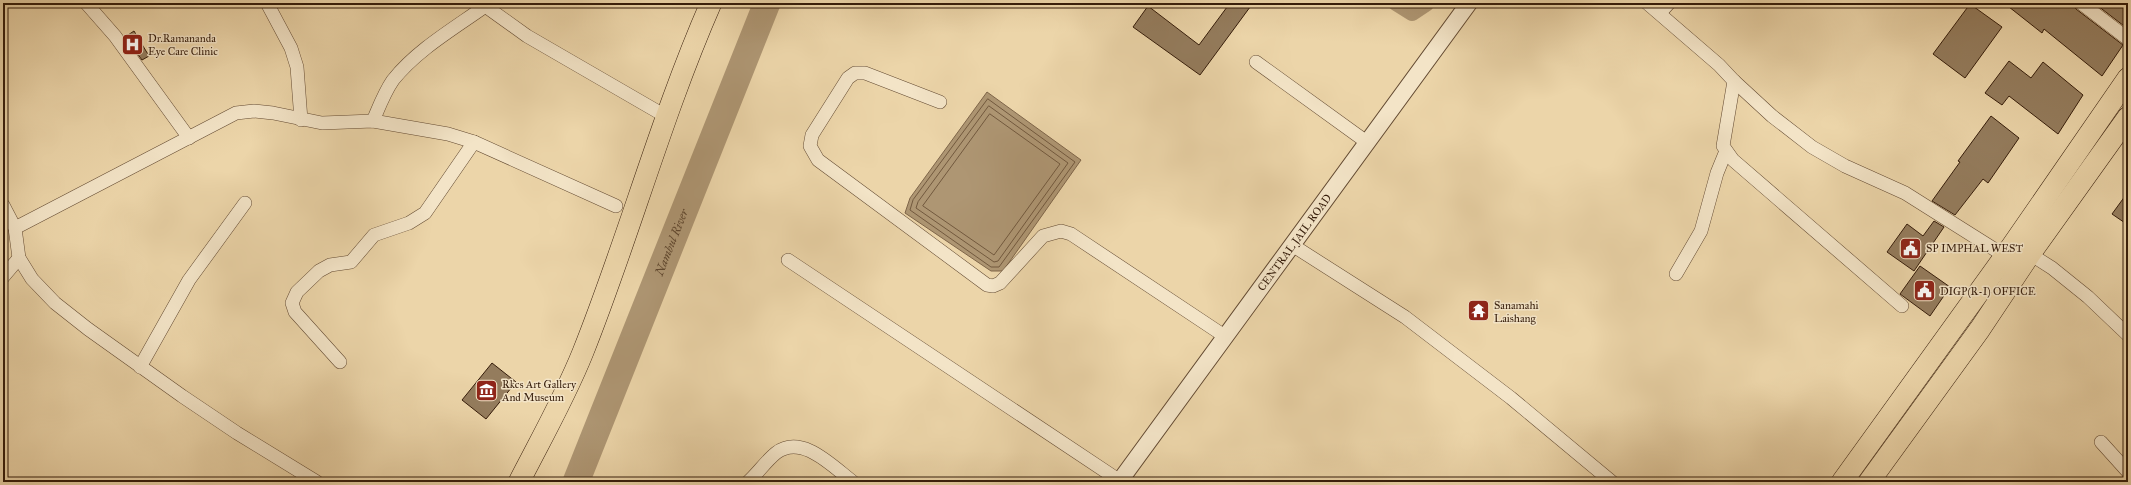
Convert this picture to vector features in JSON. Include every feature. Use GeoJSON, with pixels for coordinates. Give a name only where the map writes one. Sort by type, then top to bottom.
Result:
{"type":"FeatureCollection","features":[{"type":"Feature","properties":{"kind":"highway"},"geometry":{"type":"LineString","coordinates":[[519,482],[582,353],[632,218],[666,117],[711,3]]}},
{"type":"Feature","properties":{"kind":"highway"},"geometry":{"type":"LineString","coordinates":[[1842,482],[2005,256],[2128,78]]}},
{"type":"Feature","properties":{"kind":"highway"},"geometry":{"type":"LineString","coordinates":[[1869,482],[1980,329],[2030,254],[2128,117]]}},
{"type":"Feature","properties":{"kind":"street"},"geometry":{"type":"LineString","coordinates":[[86,3],[115,36],[189,138]]}},
{"type":"Feature","properties":{"kind":"street"},"geometry":{"type":"LineString","coordinates":[[267,3],[291,48],[297,67],[301,120]]}},
{"type":"Feature","properties":{"kind":"street","name":"CENTRAL JAIL ROAD"},"geometry":{"type":"LineString","coordinates":[[1120,481],[1469,3]]}},
{"type":"Feature","properties":{"kind":"street"},"geometry":{"type":"LineString","coordinates":[[1647,3],[1720,65],[1734,81],[1772,116],[1812,147],[1845,166],[1905,193],[2005,256],[2030,254],[2069,281],[2128,335]]}},
{"type":"Feature","properties":{"kind":"street"},"geometry":{"type":"LineString","coordinates":[[1660,13],[1669,3]]}},
{"type":"Feature","properties":{"kind":"street"},"geometry":{"type":"LineString","coordinates":[[2081,3],[2128,39]]}},
{"type":"Feature","properties":{"kind":"street"},"geometry":{"type":"LineString","coordinates":[[373,121],[382,98],[393,81],[410,60],[482,5],[527,36],[666,117]]}},
{"type":"Feature","properties":{"kind":"street"},"geometry":{"type":"LineString","coordinates":[[1256,62],[1368,143]]}},
{"type":"Feature","properties":{"kind":"street"},"geometry":{"type":"LineString","coordinates":[[940,102],[865,73],[855,73],[848,78],[812,135],[810,146],[818,160],[987,285],[993,286],[1000,283],[1043,236],[1060,231],[1071,234],[1226,337]]}},
{"type":"Feature","properties":{"kind":"street"},"geometry":{"type":"LineString","coordinates":[[1734,81],[1723,146],[1726,151],[1733,160],[1902,306]]}},
{"type":"Feature","properties":{"kind":"street"},"geometry":{"type":"LineString","coordinates":[[15,228],[236,113],[254,111],[301,120],[343,123],[373,121],[448,134],[474,142],[616,206]]}},
{"type":"Feature","properties":{"kind":"street"},"geometry":{"type":"LineString","coordinates":[[340,362],[295,312],[292,303],[297,292],[319,271],[330,265],[351,262],[374,235],[409,223],[425,212],[474,142]]}},
{"type":"Feature","properties":{"kind":"street"},"geometry":{"type":"LineString","coordinates":[[1676,274],[1701,231],[1717,172],[1726,151]]}},
{"type":"Feature","properties":{"kind":"street"},"geometry":{"type":"LineString","coordinates":[[140,367],[189,280],[245,203]]}},
{"type":"Feature","properties":{"kind":"street"},"geometry":{"type":"LineString","coordinates":[[3,205],[15,228],[19,258],[32,278],[55,303],[140,367],[237,433],[317,482]]}},
{"type":"Feature","properties":{"kind":"street"},"geometry":{"type":"LineString","coordinates":[[1292,245],[1405,317],[1511,398],[1612,482]]}},
{"type":"Feature","properties":{"kind":"street"},"geometry":{"type":"LineString","coordinates":[[3,277],[19,258]]}},
{"type":"Feature","properties":{"kind":"street"},"geometry":{"type":"LineString","coordinates":[[788,260],[1120,481]]}},
{"type":"Feature","properties":{"kind":"street"},"geometry":{"type":"LineString","coordinates":[[2101,442],[2128,472]]}},
{"type":"Feature","properties":{"kind":"street"},"geometry":{"type":"LineString","coordinates":[[748,482],[776,453],[786,448],[795,446],[811,451],[853,482]]}},
{"type":"Feature","properties":{"kind":"water"},"geometry":{"type":"Polygon","coordinates":[[[987,92],[1081,160],[1003,271],[991,271],[905,213],[910,198],[987,92]]]}},
{"type":"Feature","properties":{"kind":"building"},"geometry":{"type":"Polygon","coordinates":[[[1230,3],[1253,3],[1200,75],[1133,27],[1148,6],[1199,45],[1230,3]]]}},
{"type":"Feature","properties":{"kind":"building"},"geometry":{"type":"Polygon","coordinates":[[[2004,3],[2073,3],[2076,9],[2123,45],[2102,76],[2044,29],[2042,33],[2004,3]]]}},
{"type":"Feature","properties":{"kind":"building"},"geometry":{"type":"Polygon","coordinates":[[[2094,3],[2128,3],[2128,29],[2094,3]]]}},
{"type":"Feature","properties":{"kind":"building"},"geometry":{"type":"Polygon","coordinates":[[[1970,4],[2002,27],[1965,78],[1933,54],[1970,4]]]}},
{"type":"Feature","properties":{"kind":"building"},"geometry":{"type":"Polygon","coordinates":[[[134,31],[149,56],[142,60],[125,37],[134,31]]]}},
{"type":"Feature","properties":{"kind":"building"},"geometry":{"type":"Polygon","coordinates":[[[2009,61],[2031,78],[2043,62],[2083,95],[2058,134],[2009,96],[2002,105],[1985,93],[2009,61]]]}},
{"type":"Feature","properties":{"kind":"building"},"geometry":{"type":"Polygon","coordinates":[[[1991,116],[2019,138],[1988,183],[1983,179],[1955,215],[1932,201],[1960,162],[1958,161],[1991,116]]]}},
{"type":"Feature","properties":{"kind":"building"},"geometry":{"type":"Polygon","coordinates":[[[2128,192],[2128,225],[2112,214],[2128,192]]]}},
{"type":"Feature","properties":{"kind":"building","name":"SP IMPHAL WEST"},"geometry":{"type":"Polygon","coordinates":[[[1934,221],[1944,227],[1914,271],[1887,252],[1907,224],[1923,236],[1934,221]]]}},
{"type":"Feature","properties":{"kind":"building","name":"DIGP(R-I) OFFICE"},"geometry":{"type":"Polygon","coordinates":[[[1920,266],[1950,287],[1930,316],[1900,294],[1920,266]]]}},
{"type":"Feature","properties":{"kind":"building"},"geometry":{"type":"Polygon","coordinates":[[[492,363],[516,382],[486,419],[462,400],[492,363]]]}},
{"type":"Feature","properties":{"kind":"waterway","name":"Nambul River"},"geometry":{"type":"LineString","coordinates":[[576,482],[767,3]]}},
{"type":"Feature","properties":{"kind":"waterway"},"geometry":{"type":"LineString","coordinates":[[1396,3],[1412,13],[1427,3]]}},
{"type":"Feature","properties":{"kind":"place","name":"Dr.Ramananda Eye Care Clinic"},"geometry":{"type":"Point","coordinates":[132,44]}},
{"type":"Feature","properties":{"kind":"place","name":"SP IMPHAL WEST"},"geometry":{"type":"Point","coordinates":[1911,248]}},
{"type":"Feature","properties":{"kind":"place","name":"DIGP(R-I) OFFICE"},"geometry":{"type":"Point","coordinates":[1925,291]}},
{"type":"Feature","properties":{"kind":"place","name":"Sanamahi Laishang"},"geometry":{"type":"Point","coordinates":[1478,311]}},
{"type":"Feature","properties":{"kind":"place","name":"Rkcs Art Gallery And Museum"},"geometry":{"type":"Point","coordinates":[486,390]}}]}
